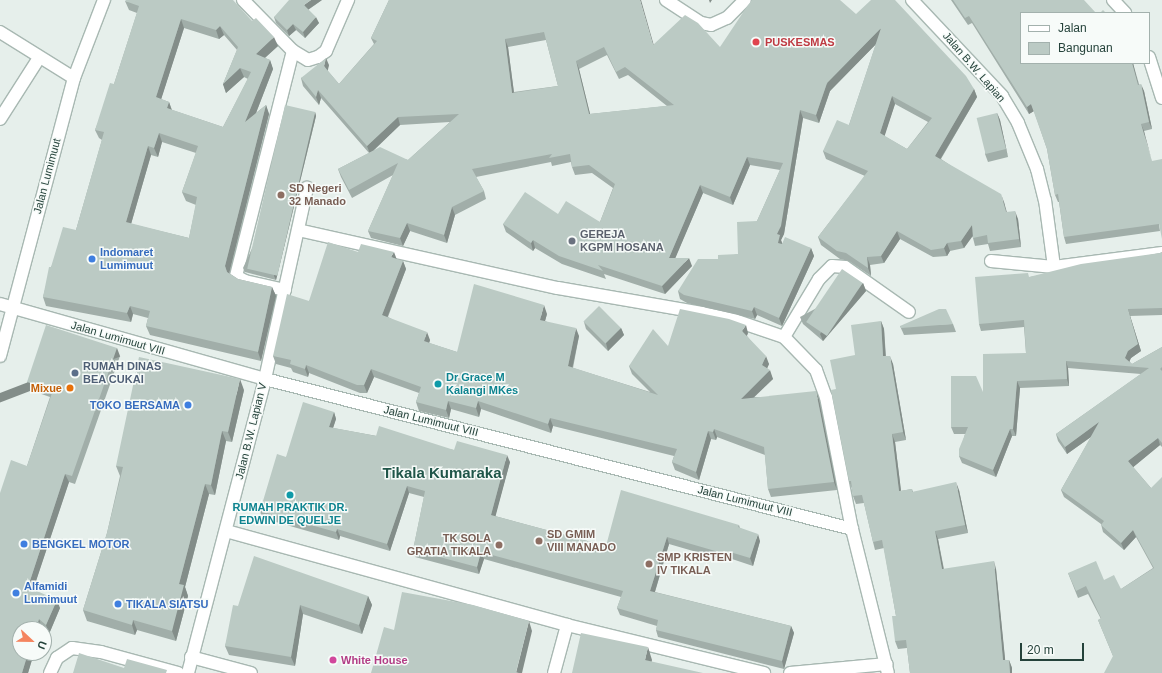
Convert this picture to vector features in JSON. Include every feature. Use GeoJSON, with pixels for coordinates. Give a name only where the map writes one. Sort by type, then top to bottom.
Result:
{"type":"FeatureCollection","features":[{"type":"Feature","properties":{"kind":"street","name":"Jalan Lumimuut"},"geometry":{"type":"LineString","coordinates":[[0,356],[74,78],[104,0]]}},
{"type":"Feature","properties":{"kind":"street"},"geometry":{"type":"LineString","coordinates":[[242,0],[293,51],[308,60],[318,57],[326,51],[348,0]]}},
{"type":"Feature","properties":{"kind":"street"},"geometry":{"type":"LineString","coordinates":[[666,0],[701,23],[711,25],[727,18],[745,0]]}},
{"type":"Feature","properties":{"kind":"street","name":"Jalan B.W. Lapian"},"geometry":{"type":"LineString","coordinates":[[912,0],[1002,96],[1018,123],[1037,169],[1045,200],[1054,267]]}},
{"type":"Feature","properties":{"kind":"street"},"geometry":{"type":"LineString","coordinates":[[1113,0],[1124,12]]}},
{"type":"Feature","properties":{"kind":"street"},"geometry":{"type":"LineString","coordinates":[[0,32],[39,58],[74,78]]}},
{"type":"Feature","properties":{"kind":"street"},"geometry":{"type":"LineString","coordinates":[[285,290],[245,281],[236,276],[293,51]]}},
{"type":"Feature","properties":{"kind":"street"},"geometry":{"type":"LineString","coordinates":[[0,119],[39,58]]}},
{"type":"Feature","properties":{"kind":"street"},"geometry":{"type":"LineString","coordinates":[[1150,60],[1162,98]]}},
{"type":"Feature","properties":{"kind":"street","name":"Jalan B.W. Lapian V"},"geometry":{"type":"LineString","coordinates":[[188,673],[265,379],[308,188]]}},
{"type":"Feature","properties":{"kind":"street"},"geometry":{"type":"LineString","coordinates":[[298,230],[558,288],[708,314],[784,337],[816,370],[826,397],[852,529],[887,668],[790,673]]}},
{"type":"Feature","properties":{"kind":"street"},"geometry":{"type":"LineString","coordinates":[[991,261],[1054,267],[1162,253]]}},
{"type":"Feature","properties":{"kind":"street"},"geometry":{"type":"LineString","coordinates":[[784,337],[820,279],[832,266],[845,267],[908,312]]}},
{"type":"Feature","properties":{"kind":"street","name":"Jalan Lumimuut VIII"},"geometry":{"type":"LineString","coordinates":[[0,304],[265,379],[852,529]]}},
{"type":"Feature","properties":{"kind":"street"},"geometry":{"type":"LineString","coordinates":[[226,531],[567,625],[764,673]]}},
{"type":"Feature","properties":{"kind":"street"},"geometry":{"type":"LineString","coordinates":[[554,673],[567,625]]}},
{"type":"Feature","properties":{"kind":"street"},"geometry":{"type":"LineString","coordinates":[[50,673],[57,658],[72,648],[101,652],[178,673]]}},
{"type":"Feature","properties":{"kind":"street"},"geometry":{"type":"LineString","coordinates":[[192,657],[251,673]]}},
{"type":"Feature","properties":{"kind":"building"},"geometry":{"type":"Polygon","coordinates":[[[233,0],[252,21],[256,18],[274,37],[256,54],[270,60],[245,122],[266,105],[225,266],[227,272],[238,279],[272,287],[258,352],[146,326],[150,311],[130,306],[127,313],[43,297],[49,267],[51,267],[63,227],[76,230],[104,132],[95,130],[110,83],[114,84],[139,6],[125,1],[233,0]],[[181,19],[156,97],[169,102],[167,108],[223,127],[251,72],[240,68],[223,84],[238,47],[220,26],[216,30],[181,19]],[[159,133],[154,148],[148,146],[126,222],[189,238],[197,197],[182,192],[198,146],[159,133]]]}},
{"type":"Feature","properties":{"kind":"building"},"geometry":{"type":"Polygon","coordinates":[[[289,0],[311,0],[304,5],[316,17],[303,32],[293,24],[287,30],[274,17],[289,0]]]}},
{"type":"Feature","properties":{"kind":"building"},"geometry":{"type":"Polygon","coordinates":[[[389,0],[640,0],[653,45],[685,15],[698,23],[720,47],[752,0],[840,0],[856,14],[871,0],[895,0],[966,76],[974,89],[935,156],[1001,194],[1006,212],[1015,211],[1019,239],[988,243],[987,235],[973,238],[972,225],[961,241],[947,243],[944,248],[931,250],[897,231],[881,256],[867,257],[868,268],[846,253],[837,251],[818,237],[868,171],[823,151],[837,120],[849,125],[881,28],[827,83],[816,115],[800,110],[781,226],[777,234],[780,235],[778,243],[782,244],[785,237],[811,248],[779,318],[754,307],[752,311],[684,295],[678,291],[698,259],[718,259],[718,255],[738,254],[737,222],[757,221],[783,163],[747,157],[730,197],[700,185],[669,258],[689,258],[662,286],[598,265],[603,271],[559,256],[533,240],[531,243],[503,224],[525,192],[558,214],[566,201],[600,222],[615,184],[589,165],[572,167],[570,154],[549,158],[552,154],[472,169],[484,191],[452,207],[444,235],[407,223],[400,238],[368,231],[398,163],[349,190],[338,169],[380,147],[408,160],[459,114],[398,117],[367,146],[318,90],[316,97],[301,78],[326,58],[324,66],[339,84],[377,41],[371,38],[389,0]],[[544,32],[505,39],[512,93],[558,86],[544,32]],[[604,47],[576,61],[589,114],[674,105],[625,67],[616,72],[604,47]],[[892,96],[880,133],[907,149],[932,118],[892,96]]]}},
{"type":"Feature","properties":{"kind":"building"},"geometry":{"type":"Polygon","coordinates":[[[953,0],[1084,0],[1095,12],[1020,12],[1020,64],[1132,64],[1138,85],[1141,84],[1149,122],[1141,124],[1152,161],[1162,159],[1162,239],[1159,224],[1064,237],[1058,194],[1055,195],[1047,149],[1031,104],[1027,107],[969,16],[965,18],[953,0]]]}},
{"type":"Feature","properties":{"kind":"building","name":"SD Negeri 32 Manado"},"geometry":{"type":"Polygon","coordinates":[[[285,105],[315,112],[277,276],[247,269],[285,105]]]}},
{"type":"Feature","properties":{"kind":"building"},"geometry":{"type":"Polygon","coordinates":[[[997,113],[1006,149],[986,154],[977,118],[997,113]]]}},
{"type":"Feature","properties":{"kind":"building"},"geometry":{"type":"Polygon","coordinates":[[[328,242],[358,252],[361,244],[394,252],[391,257],[403,261],[382,315],[427,332],[424,341],[457,352],[474,284],[544,305],[540,320],[576,328],[568,366],[658,395],[629,366],[653,329],[668,346],[680,309],[729,319],[746,325],[742,331],[766,356],[762,365],[770,370],[741,399],[816,391],[834,482],[768,489],[764,447],[714,429],[713,432],[708,431],[696,472],[672,462],[677,449],[550,418],[548,424],[478,401],[476,408],[448,401],[446,410],[416,402],[421,387],[371,369],[364,385],[357,385],[306,365],[305,369],[290,364],[291,360],[273,356],[287,294],[309,301],[328,242]]]}},
{"type":"Feature","properties":{"kind":"building"},"geometry":{"type":"Polygon","coordinates":[[[1162,252],[1162,308],[1128,309],[1138,344],[1128,351],[1125,358],[1132,364],[1162,347],[1162,367],[1160,369],[1162,371],[1162,443],[1158,438],[1128,461],[1151,488],[1162,477],[1162,673],[1104,673],[1113,656],[1098,620],[1101,618],[1086,586],[1076,591],[1068,573],[1096,561],[1104,580],[1114,575],[1121,589],[1154,568],[1133,530],[1121,543],[1101,525],[1104,521],[1061,490],[1099,422],[1065,447],[1056,434],[1149,368],[1066,361],[1067,379],[1017,381],[1013,429],[1010,429],[993,470],[959,456],[959,449],[968,427],[951,427],[951,376],[976,376],[983,392],[983,354],[1026,353],[1024,320],[979,324],[975,277],[1028,273],[1029,277],[1081,264],[1162,252]]]}},
{"type":"Feature","properties":{"kind":"building"},"geometry":{"type":"Polygon","coordinates":[[[842,269],[863,283],[827,336],[806,322],[842,269]]]}},
{"type":"Feature","properties":{"kind":"building"},"geometry":{"type":"Polygon","coordinates":[[[599,306],[621,328],[605,343],[583,322],[599,306]]]}},
{"type":"Feature","properties":{"kind":"building"},"geometry":{"type":"Polygon","coordinates":[[[939,309],[946,309],[953,324],[901,328],[900,326],[939,309]]]}},
{"type":"Feature","properties":{"kind":"building"},"geometry":{"type":"Polygon","coordinates":[[[881,321],[883,356],[890,356],[903,432],[892,434],[899,491],[912,489],[912,492],[956,482],[965,525],[935,531],[942,569],[994,561],[1003,660],[1009,660],[1010,673],[910,673],[906,640],[895,641],[892,616],[896,616],[882,540],[873,542],[862,495],[853,496],[831,390],[836,389],[830,360],[855,355],[851,325],[881,321]]]}},
{"type":"Feature","properties":{"kind":"building"},"geometry":{"type":"Polygon","coordinates":[[[46,325],[117,348],[72,476],[65,474],[28,587],[57,600],[48,621],[41,621],[39,619],[38,621],[12,621],[12,661],[26,661],[22,673],[0,673],[0,493],[11,460],[27,466],[53,390],[27,382],[46,325]]]}},
{"type":"Feature","properties":{"kind":"building"},"geometry":{"type":"Polygon","coordinates":[[[139,357],[240,379],[228,432],[222,431],[211,485],[205,484],[179,584],[184,585],[172,631],[133,620],[132,625],[83,610],[107,533],[123,467],[116,466],[139,357]]]}},
{"type":"Feature","properties":{"kind":"building"},"geometry":{"type":"Polygon","coordinates":[[[303,402],[334,412],[329,427],[376,436],[379,426],[454,450],[457,441],[507,455],[491,515],[606,546],[621,490],[739,525],[738,527],[758,534],[750,558],[730,552],[729,555],[667,537],[650,591],[791,626],[782,661],[656,630],[658,620],[617,608],[623,591],[481,552],[477,567],[413,550],[425,491],[407,486],[387,544],[337,529],[336,532],[260,511],[277,454],[286,457],[303,402]]]}},
{"type":"Feature","properties":{"kind":"building"},"geometry":{"type":"Polygon","coordinates":[[[254,556],[368,596],[359,625],[300,605],[291,657],[225,646],[233,605],[238,606],[254,556]]]}},
{"type":"Feature","properties":{"kind":"building"},"geometry":{"type":"Polygon","coordinates":[[[402,592],[473,605],[529,621],[516,672],[519,673],[371,673],[384,627],[394,630],[402,592]]]}},
{"type":"Feature","properties":{"kind":"building"},"geometry":{"type":"Polygon","coordinates":[[[581,633],[648,647],[645,660],[703,673],[572,673],[581,633]]]}},
{"type":"Feature","properties":{"kind":"building"},"geometry":{"type":"Polygon","coordinates":[[[79,653],[124,668],[127,659],[167,670],[166,673],[73,673],[79,653]]]}},
{"type":"Feature","properties":{"kind":"place","name":"PUSKESMAS"},"geometry":{"type":"Point","coordinates":[756,42]}},
{"type":"Feature","properties":{"kind":"place","name":"SD Negeri 32 Manado"},"geometry":{"type":"Point","coordinates":[281,195]}},
{"type":"Feature","properties":{"kind":"place","name":"GEREJA KGPM HOSANA"},"geometry":{"type":"Point","coordinates":[572,241]}},
{"type":"Feature","properties":{"kind":"place","name":"Indomaret Lumimuut"},"geometry":{"type":"Point","coordinates":[92,259]}},
{"type":"Feature","properties":{"kind":"place","name":"RUMAH DINAS BEA CUKAI"},"geometry":{"type":"Point","coordinates":[75,373]}},
{"type":"Feature","properties":{"kind":"place","name":"Dr Grace M Kalangi MKes"},"geometry":{"type":"Point","coordinates":[438,384]}},
{"type":"Feature","properties":{"kind":"place","name":"Mixue"},"geometry":{"type":"Point","coordinates":[70,388]}},
{"type":"Feature","properties":{"kind":"place","name":"TOKO BERSAMA"},"geometry":{"type":"Point","coordinates":[188,405]}},
{"type":"Feature","properties":{"kind":"place","name":"RUMAH PRAKTIK DR. EDWIN DE QUELJE"},"geometry":{"type":"Point","coordinates":[290,495]}},
{"type":"Feature","properties":{"kind":"place","name":"SD GMIM VIII MANADO"},"geometry":{"type":"Point","coordinates":[539,541]}},
{"type":"Feature","properties":{"kind":"place","name":"BENGKEL MOTOR"},"geometry":{"type":"Point","coordinates":[24,544]}},
{"type":"Feature","properties":{"kind":"place","name":"TK SOLA GRATIA TIKALA"},"geometry":{"type":"Point","coordinates":[499,545]}},
{"type":"Feature","properties":{"kind":"place","name":"SMP KRISTEN IV TIKALA"},"geometry":{"type":"Point","coordinates":[649,564]}},
{"type":"Feature","properties":{"kind":"place","name":"Alfamidi Lumimuut"},"geometry":{"type":"Point","coordinates":[16,593]}},
{"type":"Feature","properties":{"kind":"place","name":"TIKALA SIATSU"},"geometry":{"type":"Point","coordinates":[118,604]}},
{"type":"Feature","properties":{"kind":"place","name":"White House"},"geometry":{"type":"Point","coordinates":[333,660]}},
{"type":"Feature","properties":{"kind":"district","name":"Tikala Kumaraka"},"geometry":{"type":"Point","coordinates":[442,473]}}]}
